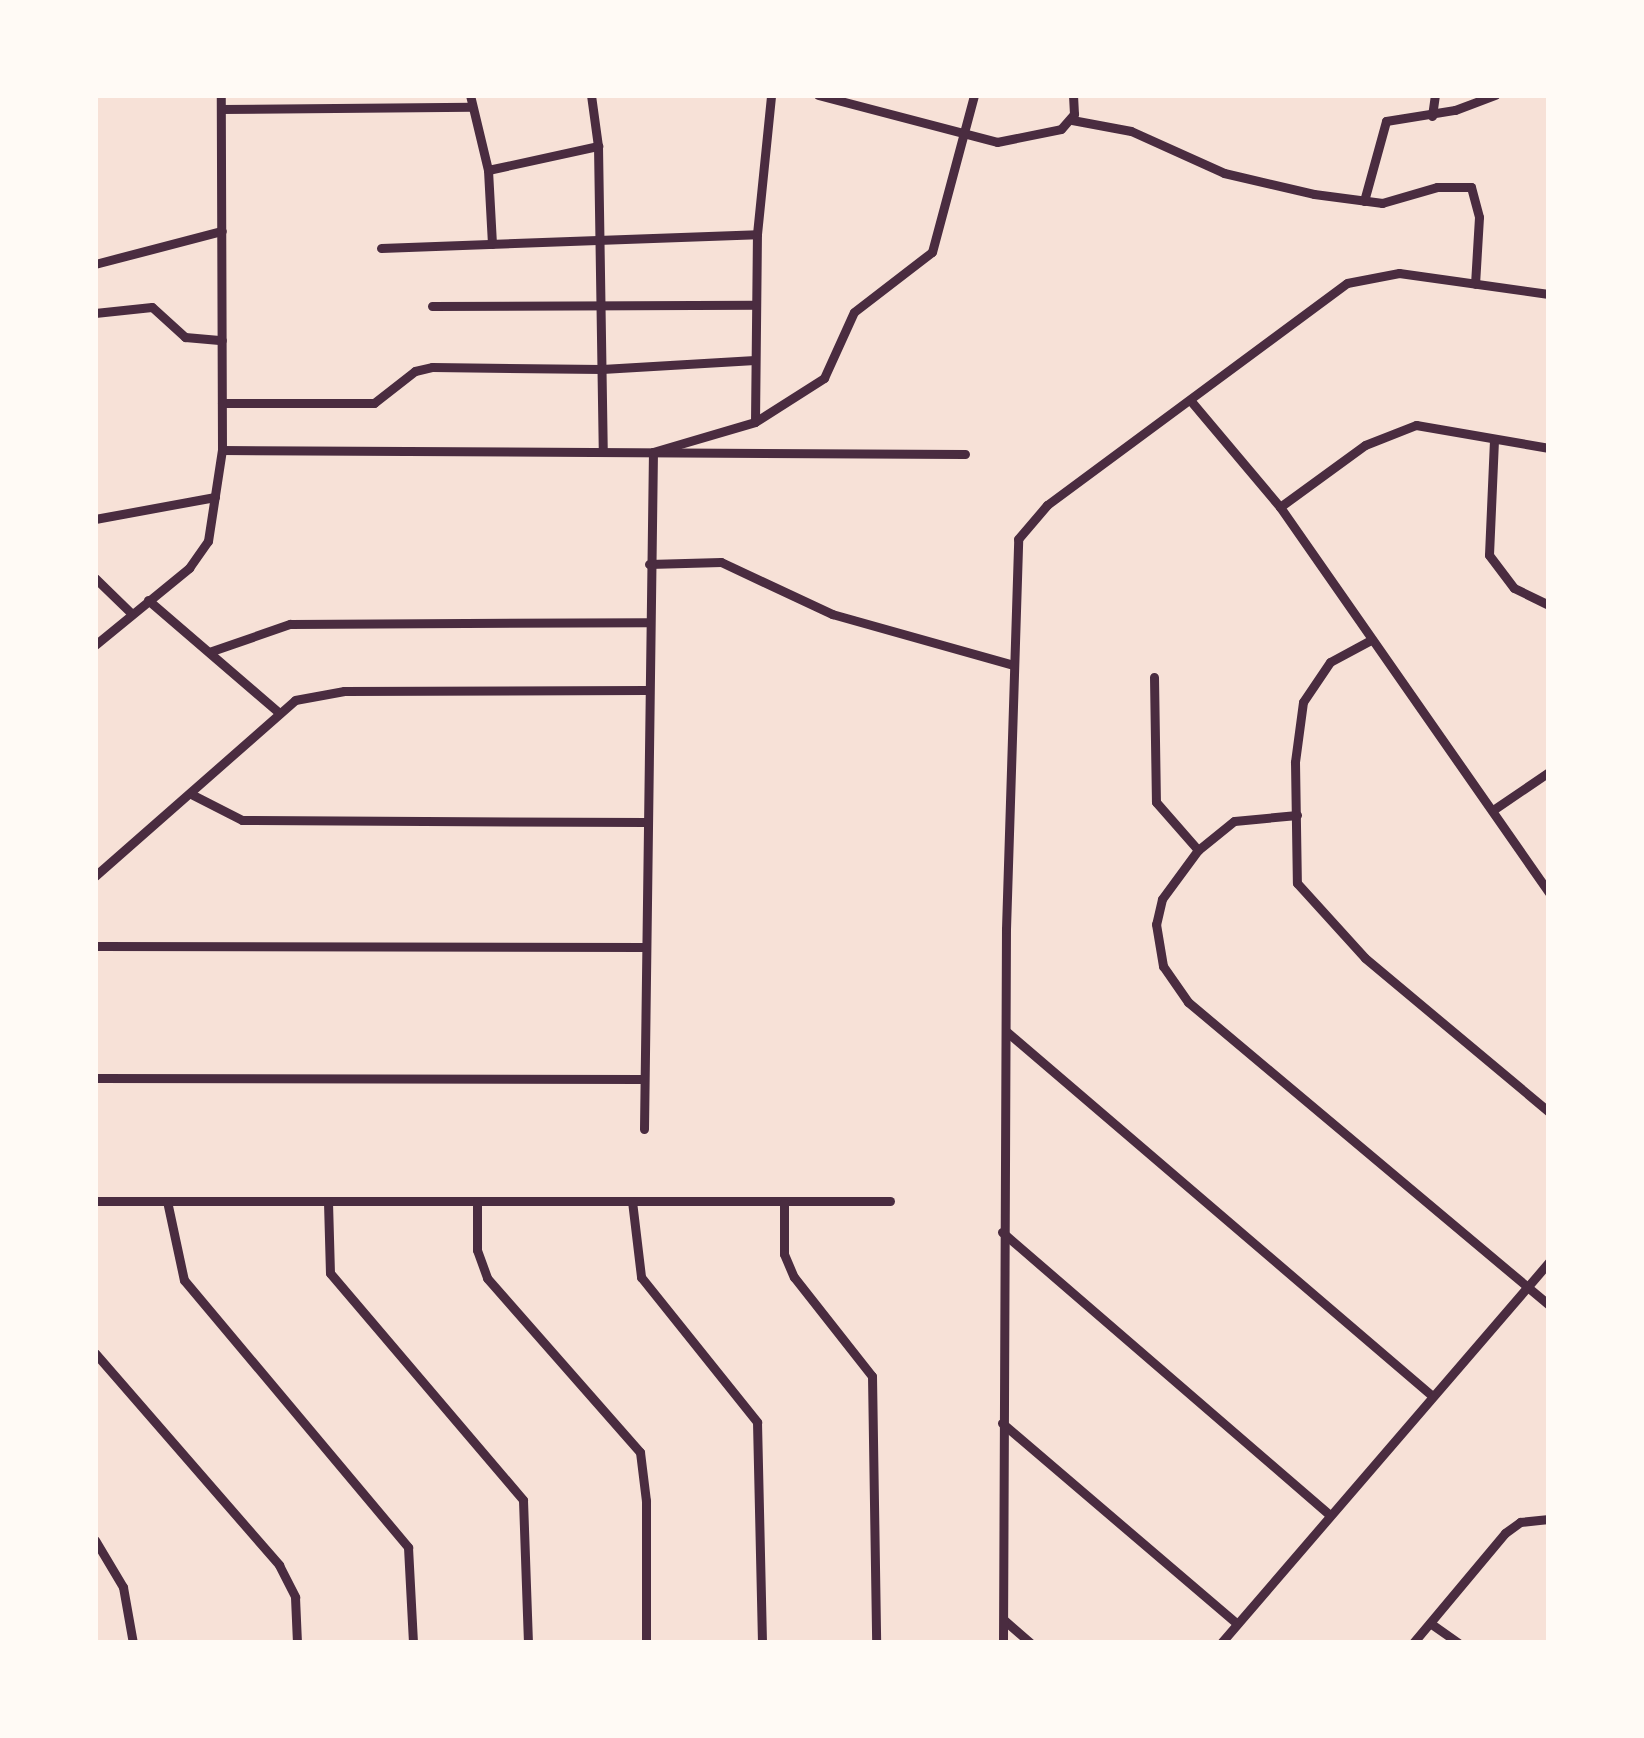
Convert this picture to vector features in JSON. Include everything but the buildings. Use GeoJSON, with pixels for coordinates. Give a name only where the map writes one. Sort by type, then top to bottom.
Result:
{"type":"FeatureCollection","features":[{"type":"Feature","properties":{"kind":"street"},"geometry":{"type":"LineString","coordinates":[[95,645],[201,555],[215,496],[222,450],[221,95]]}},
{"type":"Feature","properties":{"kind":"street"},"geometry":{"type":"LineString","coordinates":[[470,95],[488,170],[492,244]]}},
{"type":"Feature","properties":{"kind":"street"},"geometry":{"type":"LineString","coordinates":[[592,95],[598,146],[603,452]]}},
{"type":"Feature","properties":{"kind":"street"},"geometry":{"type":"LineString","coordinates":[[754,422],[756,234],[772,95]]}},
{"type":"Feature","properties":{"kind":"street"},"geometry":{"type":"LineString","coordinates":[[818,95],[959,136],[1030,139],[1072,120],[1131,132],[1224,173],[1364,202],[1471,188],[1479,216],[1476,284]]}},
{"type":"Feature","properties":{"kind":"street"},"geometry":{"type":"LineString","coordinates":[[653,452],[754,422],[824,378],[854,312],[932,252],[959,136],[974,95]]}},
{"type":"Feature","properties":{"kind":"street"},"geometry":{"type":"LineString","coordinates":[[1072,120],[1073,95]]}},
{"type":"Feature","properties":{"kind":"street"},"geometry":{"type":"LineString","coordinates":[[1432,116],[1435,95]]}},
{"type":"Feature","properties":{"kind":"street"},"geometry":{"type":"LineString","coordinates":[[1364,202],[1382,126],[1432,116],[1495,95]]}},
{"type":"Feature","properties":{"kind":"street"},"geometry":{"type":"LineString","coordinates":[[222,109],[472,107]]}},
{"type":"Feature","properties":{"kind":"street"},"geometry":{"type":"LineString","coordinates":[[488,170],[598,146]]}},
{"type":"Feature","properties":{"kind":"street"},"geometry":{"type":"LineString","coordinates":[[95,264],[222,231]]}},
{"type":"Feature","properties":{"kind":"street"},"geometry":{"type":"LineString","coordinates":[[380,248],[756,234]]}},
{"type":"Feature","properties":{"kind":"street"},"geometry":{"type":"LineString","coordinates":[[1004,1643],[1002,1232],[1018,540],[1025,525],[1348,283],[1398,273],[1549,294]]}},
{"type":"Feature","properties":{"kind":"street"},"geometry":{"type":"LineString","coordinates":[[432,306],[756,304]]}},
{"type":"Feature","properties":{"kind":"street"},"geometry":{"type":"LineString","coordinates":[[95,313],[152,306],[186,336],[222,340]]}},
{"type":"Feature","properties":{"kind":"street"},"geometry":{"type":"LineString","coordinates":[[222,404],[374,403],[414,370],[432,367],[602,369],[755,360]]}},
{"type":"Feature","properties":{"kind":"street"},"geometry":{"type":"LineString","coordinates":[[1190,400],[1280,507],[1369,641],[1549,893]]}},
{"type":"Feature","properties":{"kind":"street"},"geometry":{"type":"LineString","coordinates":[[1280,507],[1388,431],[1416,425],[1549,448]]}},
{"type":"Feature","properties":{"kind":"street"},"geometry":{"type":"LineString","coordinates":[[1494,440],[1490,554],[1514,588],[1549,605]]}},
{"type":"Feature","properties":{"kind":"street"},"geometry":{"type":"LineString","coordinates":[[222,450],[965,454]]}},
{"type":"Feature","properties":{"kind":"street"},"geometry":{"type":"LineString","coordinates":[[644,1129],[648,564],[653,452]]}},
{"type":"Feature","properties":{"kind":"street"},"geometry":{"type":"LineString","coordinates":[[95,519],[215,496]]}},
{"type":"Feature","properties":{"kind":"street"},"geometry":{"type":"LineString","coordinates":[[648,564],[721,562],[832,614],[1014,666]]}},
{"type":"Feature","properties":{"kind":"street"},"geometry":{"type":"LineString","coordinates":[[95,578],[131,613]]}},
{"type":"Feature","properties":{"kind":"street"},"geometry":{"type":"LineString","coordinates":[[148,600],[277,711]]}},
{"type":"Feature","properties":{"kind":"street"},"geometry":{"type":"LineString","coordinates":[[209,652],[290,624],[648,622]]}},
{"type":"Feature","properties":{"kind":"street"},"geometry":{"type":"LineString","coordinates":[[1369,641],[1330,662],[1303,702],[1296,815],[1297,883],[1315,910],[1549,1112]]}},
{"type":"Feature","properties":{"kind":"street"},"geometry":{"type":"LineString","coordinates":[[1154,678],[1156,802],[1166,820],[1198,850]]}},
{"type":"Feature","properties":{"kind":"street"},"geometry":{"type":"LineString","coordinates":[[95,876],[193,795],[277,711],[317,693],[647,690]]}},
{"type":"Feature","properties":{"kind":"street"},"geometry":{"type":"LineString","coordinates":[[1493,810],[1549,772]]}},
{"type":"Feature","properties":{"kind":"street"},"geometry":{"type":"LineString","coordinates":[[193,795],[242,820],[646,822]]}},
{"type":"Feature","properties":{"kind":"street"},"geometry":{"type":"LineString","coordinates":[[1296,815],[1234,821],[1198,850],[1162,900],[1156,924],[1173,983],[1549,1305]]}},
{"type":"Feature","properties":{"kind":"street"},"geometry":{"type":"LineString","coordinates":[[95,946],[645,946]]}},
{"type":"Feature","properties":{"kind":"street"},"geometry":{"type":"LineString","coordinates":[[1006,1032],[1430,1394]]}},
{"type":"Feature","properties":{"kind":"street"},"geometry":{"type":"LineString","coordinates":[[95,1078],[644,1079]]}},
{"type":"Feature","properties":{"kind":"street"},"geometry":{"type":"LineString","coordinates":[[168,1200],[184,1280],[408,1547],[413,1643]]}},
{"type":"Feature","properties":{"kind":"street"},"geometry":{"type":"LineString","coordinates":[[95,1201],[890,1201]]}},
{"type":"Feature","properties":{"kind":"street"},"geometry":{"type":"LineString","coordinates":[[632,1201],[641,1277],[751,1406],[757,1422],[762,1643]]}},
{"type":"Feature","properties":{"kind":"street"},"geometry":{"type":"LineString","coordinates":[[328,1202],[330,1274],[523,1500],[528,1643]]}},
{"type":"Feature","properties":{"kind":"street"},"geometry":{"type":"LineString","coordinates":[[477,1202],[477,1250],[488,1278],[640,1452],[646,1501],[646,1643]]}},
{"type":"Feature","properties":{"kind":"street"},"geometry":{"type":"LineString","coordinates":[[784,1203],[784,1254],[794,1277],[872,1376],[876,1643]]}},
{"type":"Feature","properties":{"kind":"street"},"geometry":{"type":"LineString","coordinates":[[1002,1232],[1328,1512]]}},
{"type":"Feature","properties":{"kind":"street"},"geometry":{"type":"LineString","coordinates":[[1221,1643],[1328,1512],[1549,1262]]}},
{"type":"Feature","properties":{"kind":"street"},"geometry":{"type":"LineString","coordinates":[[95,1353],[278,1565],[295,1597],[297,1643]]}},
{"type":"Feature","properties":{"kind":"street"},"geometry":{"type":"LineString","coordinates":[[1002,1423],[1237,1624]]}},
{"type":"Feature","properties":{"kind":"street"},"geometry":{"type":"LineString","coordinates":[[1413,1643],[1505,1534],[1520,1522],[1549,1519]]}},
{"type":"Feature","properties":{"kind":"street"},"geometry":{"type":"LineString","coordinates":[[95,1540],[123,1587],[133,1643]]}},
{"type":"Feature","properties":{"kind":"street"},"geometry":{"type":"LineString","coordinates":[[1004,1620],[1030,1643]]}},
{"type":"Feature","properties":{"kind":"street"},"geometry":{"type":"LineString","coordinates":[[1430,1623],[1459,1643]]}}]}
